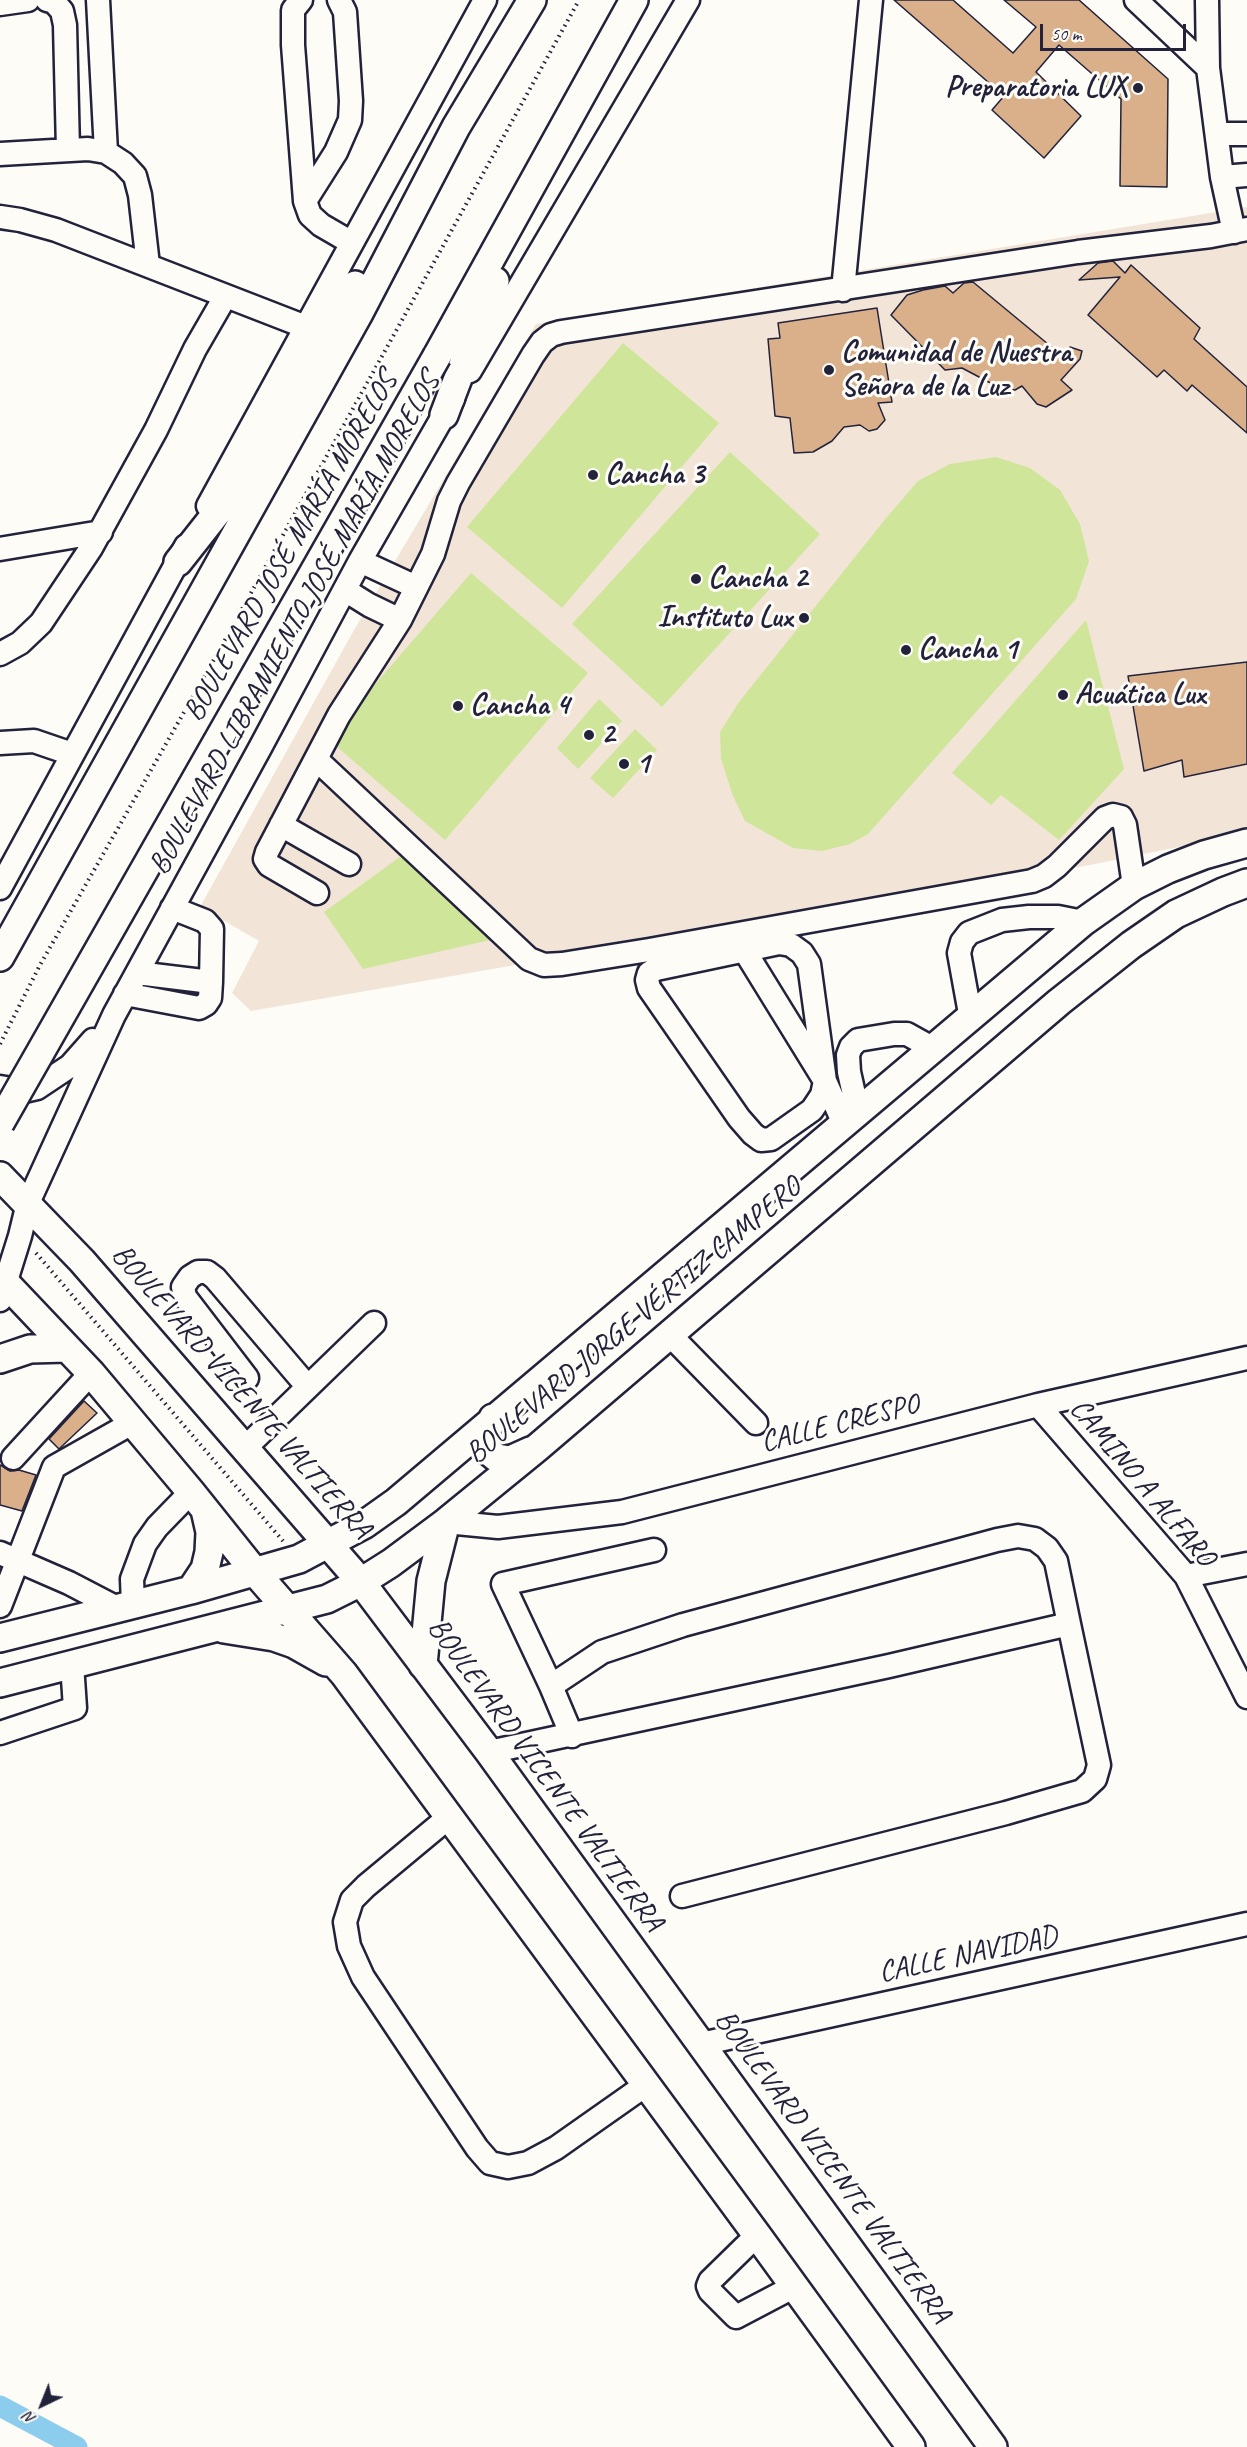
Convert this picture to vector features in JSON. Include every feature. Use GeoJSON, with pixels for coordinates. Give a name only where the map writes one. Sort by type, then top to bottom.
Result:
{"type":"FeatureCollection","features":[{"type":"Feature","properties":{"kind":"main road","name":"BOULEVARD JOSÉ MARÍA MORELOS"},"geometry":{"type":"LineString","coordinates":[[0,957],[358,315],[456,127],[532,0]]}},
{"type":"Feature","properties":{"kind":"main road","name":"BOULEVARD JOSÉ MARÍA MORELOS"},"geometry":{"type":"LineString","coordinates":[[0,1123],[437,356],[634,0]]}},
{"type":"Feature","properties":{"kind":"main road"},"geometry":{"type":"LineString","coordinates":[[178,561],[223,505],[399,210],[456,127]]}},
{"type":"Feature","properties":{"kind":"main road"},"geometry":{"type":"LineString","coordinates":[[444,415],[530,188]]}},
{"type":"Feature","properties":{"kind":"main road","name":"BOULEVARD JORGE VÉRTIZ CAMPERO"},"geometry":{"type":"LineString","coordinates":[[0,1638],[191,1590],[299,1559],[364,1524],[396,1502],[493,1418],[971,1019],[1083,922],[1134,886],[1168,869],[1204,855],[1247,843]]}},
{"type":"Feature","properties":{"kind":"main road","name":"BOULEVARD JORGE VÉRTIZ CAMPERO"},"geometry":{"type":"LineString","coordinates":[[0,1683],[327,1599],[361,1582],[391,1563],[446,1522],[538,1447],[1059,1002],[1131,945],[1176,914],[1247,883]]}},
{"type":"Feature","properties":{"kind":"main road","name":"BOULEVARD VICENTE VALTIERRA"},"geometry":{"type":"LineString","coordinates":[[0,1176],[82,1261],[361,1582],[489,1752],[993,2447]]}},
{"type":"Feature","properties":{"kind":"main road"},"geometry":{"type":"LineString","coordinates":[[2,1287],[91,1373],[198,1500],[255,1572],[344,1674],[647,2084],[911,2447]]}},
{"type":"Feature","properties":{"kind":"main road"},"geometry":{"type":"LineString","coordinates":[[0,1359],[30,1349],[67,1348]]}},
{"type":"Feature","properties":{"kind":"main road"},"geometry":{"type":"LineString","coordinates":[[493,1418],[485,1433],[484,1442],[487,1450],[497,1458],[510,1460],[538,1447]]}},
{"type":"Feature","properties":{"kind":"main road"},"geometry":{"type":"LineString","coordinates":[[191,1590],[205,1569],[209,1552],[210,1532],[198,1500]]}},
{"type":"Feature","properties":{"kind":"main road"},"geometry":{"type":"LineString","coordinates":[[423,1665],[431,1581],[446,1522]]}},
{"type":"Feature","properties":{"kind":"main road"},"geometry":{"type":"LineString","coordinates":[[211,1628],[274,1637],[317,1656],[344,1674]]}},
{"type":"Feature","properties":{"kind":"street"},"geometry":{"type":"LineString","coordinates":[[0,4],[28,0]]}},
{"type":"Feature","properties":{"kind":"street"},"geometry":{"type":"LineString","coordinates":[[48,0],[54,2],[62,11],[65,25],[68,150]]}},
{"type":"Feature","properties":{"kind":"street"},"geometry":{"type":"LineString","coordinates":[[98,0],[106,152]]}},
{"type":"Feature","properties":{"kind":"street"},"geometry":{"type":"LineString","coordinates":[[301,0],[293,10],[293,45],[305,201],[310,215],[321,225],[352,243]]}},
{"type":"Feature","properties":{"kind":"street"},"geometry":{"type":"LineString","coordinates":[[305,201],[336,152],[350,120],[351,102],[345,12],[339,0]]}},
{"type":"Feature","properties":{"kind":"street","name":"BOULEVARD LIBRAMIENTO JOSÉ MARÍA MORELOS"},"geometry":{"type":"LineString","coordinates":[[2,1287],[20,1236],[28,1203],[125,994],[360,561],[688,0]]}},
{"type":"Feature","properties":{"kind":"street"},"geometry":{"type":"LineString","coordinates":[[843,290],[872,0]]}},
{"type":"Feature","properties":{"kind":"street"},"geometry":{"type":"LineString","coordinates":[[1136,0],[1209,68]]}},
{"type":"Feature","properties":{"kind":"street"},"geometry":{"type":"LineString","coordinates":[[317,893],[283,875],[265,859],[339,716],[400,620],[433,554],[449,501],[458,483],[533,355],[547,339],[561,332],[1078,252],[1240,231],[1222,177],[1209,68],[1207,0]]}},
{"type":"Feature","properties":{"kind":"street"},"geometry":{"type":"LineString","coordinates":[[0,888],[483,2]]}},
{"type":"Feature","properties":{"kind":"street"},"geometry":{"type":"LineString","coordinates":[[1218,134],[1247,134]]}},
{"type":"Feature","properties":{"kind":"street"},"geometry":{"type":"LineString","coordinates":[[0,154],[88,149],[106,152],[123,163],[135,176],[140,195],[148,266]]}},
{"type":"Feature","properties":{"kind":"street"},"geometry":{"type":"LineString","coordinates":[[1222,177],[1247,176]]}},
{"type":"Feature","properties":{"kind":"street"},"geometry":{"type":"LineString","coordinates":[[0,217],[56,230],[306,327]]}},
{"type":"Feature","properties":{"kind":"street"},"geometry":{"type":"LineString","coordinates":[[0,654],[20,643],[41,623],[101,532],[156,430],[195,349],[225,297]]}},
{"type":"Feature","properties":{"kind":"street"},"geometry":{"type":"LineString","coordinates":[[0,549],[101,532]]}},
{"type":"Feature","properties":{"kind":"street"},"geometry":{"type":"LineString","coordinates":[[360,561],[416,587]]}},
{"type":"Feature","properties":{"kind":"street"},"geometry":{"type":"LineString","coordinates":[[345,590],[400,620]]}},
{"type":"Feature","properties":{"kind":"street"},"geometry":{"type":"LineString","coordinates":[[0,743],[34,741],[72,754]]}},
{"type":"Feature","properties":{"kind":"street"},"geometry":{"type":"LineString","coordinates":[[316,759],[529,959],[544,965],[653,960],[1032,881],[1044,876],[1057,866],[1105,818],[1113,815],[1121,817],[1125,825],[1134,886]]}},
{"type":"Feature","properties":{"kind":"street"},"geometry":{"type":"LineString","coordinates":[[281,825],[349,864]]}},
{"type":"Feature","properties":{"kind":"street"},"geometry":{"type":"LineString","coordinates":[[125,994],[199,1008],[210,998],[212,929],[205,921],[172,908]]}},
{"type":"Feature","properties":{"kind":"street"},"geometry":{"type":"LineString","coordinates":[[971,1019],[959,953],[962,942],[969,933],[1002,920],[1029,917],[1058,917],[1083,922]]}},
{"type":"Feature","properties":{"kind":"street"},"geometry":{"type":"LineString","coordinates":[[653,960],[647,980],[649,988],[739,1118],[753,1134],[762,1140],[771,1139],[797,1123],[812,1110],[822,1095],[825,1081],[809,964],[802,953],[791,945],[739,942]]}},
{"type":"Feature","properties":{"kind":"street"},"geometry":{"type":"LineString","coordinates":[[739,942],[825,1081],[851,1118]]}},
{"type":"Feature","properties":{"kind":"street"},"geometry":{"type":"LineString","coordinates":[[137,973],[212,982]]}},
{"type":"Feature","properties":{"kind":"street"},"geometry":{"type":"LineString","coordinates":[[0,1087],[24,1091],[51,1080],[70,1066],[114,1015]]}},
{"type":"Feature","properties":{"kind":"street"},"geometry":{"type":"LineString","coordinates":[[851,1118],[848,1055],[851,1047],[858,1040],[907,1034],[934,1049]]}},
{"type":"Feature","properties":{"kind":"street"},"geometry":{"type":"LineString","coordinates":[[248,1378],[185,1297],[183,1287],[190,1277],[198,1272],[207,1272],[215,1278],[307,1386]]}},
{"type":"Feature","properties":{"kind":"street"},"geometry":{"type":"LineString","coordinates":[[246,1447],[374,1323]]}},
{"type":"Feature","properties":{"kind":"street"},"geometry":{"type":"LineString","coordinates":[[670,1335],[756,1423]]}},
{"type":"Feature","properties":{"kind":"street","name":"CALLE CRESPO"},"geometry":{"type":"LineString","coordinates":[[446,1522],[498,1527],[622,1512],[1038,1405],[1247,1358]]}},
{"type":"Feature","properties":{"kind":"street"},"geometry":{"type":"LineString","coordinates":[[6,1456],[91,1373]]}},
{"type":"Feature","properties":{"kind":"street","name":"CAMINO A ALFARO"},"geometry":{"type":"LineString","coordinates":[[1038,1405],[1186,1576],[1247,1697]]}},
{"type":"Feature","properties":{"kind":"street"},"geometry":{"type":"LineString","coordinates":[[0,1606],[8,1557],[54,1467],[132,1424]]}},
{"type":"Feature","properties":{"kind":"street"},"geometry":{"type":"LineString","coordinates":[[6,1456],[54,1467]]}},
{"type":"Feature","properties":{"kind":"street"},"geometry":{"type":"LineString","coordinates":[[8,1557],[125,1606],[145,1544],[157,1527],[198,1500]]}},
{"type":"Feature","properties":{"kind":"street"},"geometry":{"type":"LineString","coordinates":[[551,1686],[602,1652],[683,1625],[1018,1536],[1035,1539],[1047,1548],[1056,1561],[1099,1765],[1095,1779],[1082,1791],[1006,1813],[682,1896]]}},
{"type":"Feature","properties":{"kind":"street"},"geometry":{"type":"LineString","coordinates":[[572,1736],[503,1584],[654,1550]]}},
{"type":"Feature","properties":{"kind":"street"},"geometry":{"type":"LineString","coordinates":[[1186,1576],[1247,1563]]}},
{"type":"Feature","properties":{"kind":"street"},"geometry":{"type":"LineString","coordinates":[[489,1752],[572,1736],[1069,1624]]}},
{"type":"Feature","properties":{"kind":"street"},"geometry":{"type":"LineString","coordinates":[[0,1733],[75,1708],[72,1664]]}},
{"type":"Feature","properties":{"kind":"street"},"geometry":{"type":"LineString","coordinates":[[449,1816],[352,1900],[345,1922],[349,1946],[363,1977],[477,2148],[490,2163],[508,2167],[528,2163],[556,2148],[647,2084]]}},
{"type":"Feature","properties":{"kind":"street","name":"CALLE NAVIDAD"},"geometry":{"type":"LineString","coordinates":[[701,2044],[1247,1924]]}},
{"type":"Feature","properties":{"kind":"street"},"geometry":{"type":"LineString","coordinates":[[757,2235],[710,2281],[708,2286],[710,2291],[736,2317],[795,2286]]}},
{"type":"Feature","properties":{"kind":"path"},"geometry":{"type":"LineString","coordinates":[[0,1044],[40,965],[220,649],[579,0]]}},
{"type":"Feature","properties":{"kind":"path"},"geometry":{"type":"LineString","coordinates":[[20,1236],[299,1559]]}},
{"type":"Feature","properties":{"kind":"shaded area","name":"Instituto Lux"},"geometry":{"type":"Polygon","coordinates":[[[1247,207],[1247,833],[1090,865],[251,1011],[232,993],[259,941],[200,907],[354,630],[536,324],[1247,207]]]}},
{"type":"Feature","properties":{"kind":"green space","name":"Cancha 3"},"geometry":{"type":"Polygon","coordinates":[[[623,343],[719,423],[562,608],[467,527],[623,343]]]}},
{"type":"Feature","properties":{"kind":"green space","name":"Cancha 2"},"geometry":{"type":"Polygon","coordinates":[[[730,452],[820,534],[662,707],[572,624],[730,452]]]}},
{"type":"Feature","properties":{"kind":"green space","name":"Cancha 1"},"geometry":{"type":"Polygon","coordinates":[[[996,457],[1030,468],[1060,490],[1080,524],[1089,561],[1076,599],[868,834],[850,844],[822,851],[793,848],[745,821],[733,796],[721,759],[720,732],[739,702],[918,481],[950,464],[996,457]]]}},
{"type":"Feature","properties":{"kind":"green space","name":"Cancha 4"},"geometry":{"type":"Polygon","coordinates":[[[471,573],[588,673],[445,840],[328,739],[471,573]]]}},
{"type":"Feature","properties":{"kind":"green space","name":"Acuática Lux"},"geometry":{"type":"Polygon","coordinates":[[[1086,620],[1124,769],[1059,840],[1001,795],[991,805],[952,773],[1086,620]]]}},
{"type":"Feature","properties":{"kind":"green space","name":"2"},"geometry":{"type":"Polygon","coordinates":[[[599,699],[622,721],[578,769],[557,748],[599,699]]]}},
{"type":"Feature","properties":{"kind":"green space","name":"1"},"geometry":{"type":"Polygon","coordinates":[[[635,729],[657,750],[613,798],[590,778],[635,729]]]}},
{"type":"Feature","properties":{"kind":"green space"},"geometry":{"type":"Polygon","coordinates":[[[408,851],[499,938],[363,969],[324,912],[408,851]]]}},
{"type":"Feature","properties":{"kind":"building","name":"Preparatoria LUX"},"geometry":{"type":"Polygon","coordinates":[[[894,0],[953,0],[1013,53],[1036,27],[1004,0],[1079,0],[1168,79],[1167,187],[1120,186],[1121,99],[1059,45],[1036,72],[1081,116],[1044,158],[992,110],[1004,96],[894,0]]]}},
{"type":"Feature","properties":{"kind":"building"},"geometry":{"type":"Polygon","coordinates":[[[1113,261],[1125,273],[1131,265],[1200,328],[1194,339],[1247,387],[1247,433],[1192,385],[1187,391],[1164,370],[1157,377],[1088,315],[1120,277],[1079,280],[1098,263],[1113,261]]]}},
{"type":"Feature","properties":{"kind":"building"},"geometry":{"type":"Polygon","coordinates":[[[973,282],[1060,354],[1070,347],[1082,351],[1080,359],[1061,380],[1072,390],[1046,407],[1037,404],[1022,386],[1015,390],[1000,388],[962,368],[945,370],[891,315],[907,295],[945,286],[953,293],[964,283],[973,282]]]}},
{"type":"Feature","properties":{"kind":"building","name":"Comunidad de Nuestra Señora de la Luz"},"geometry":{"type":"Polygon","coordinates":[[[877,308],[892,402],[878,403],[885,420],[877,429],[869,431],[860,425],[844,427],[832,441],[813,452],[794,453],[790,418],[775,416],[768,339],[780,338],[778,323],[877,308]]]}},
{"type":"Feature","properties":{"kind":"building"},"geometry":{"type":"Polygon","coordinates":[[[1247,662],[1247,764],[1184,777],[1182,760],[1144,771],[1128,676],[1247,662]]]}},
{"type":"Feature","properties":{"kind":"building"},"geometry":{"type":"Polygon","coordinates":[[[84,1401],[97,1413],[59,1449],[49,1439],[84,1401]]]}},
{"type":"Feature","properties":{"kind":"building"},"geometry":{"type":"Polygon","coordinates":[[[0,1465],[10,1471],[19,1470],[36,1475],[22,1511],[0,1505],[0,1465]]]}},
{"type":"Feature","properties":{"kind":"waterway"},"geometry":{"type":"LineString","coordinates":[[0,2406],[77,2447]]}},
{"type":"Feature","properties":{"kind":"place","name":"Preparatoria LUX"},"geometry":{"type":"Point","coordinates":[1138,88]}},
{"type":"Feature","properties":{"kind":"place","name":"Comunidad de Nuestra Señora de la Luz"},"geometry":{"type":"Point","coordinates":[829,370]}},
{"type":"Feature","properties":{"kind":"place","name":"Cancha 3"},"geometry":{"type":"Point","coordinates":[593,475]}},
{"type":"Feature","properties":{"kind":"place","name":"Cancha 2"},"geometry":{"type":"Point","coordinates":[696,579]}},
{"type":"Feature","properties":{"kind":"place","name":"Instituto Lux"},"geometry":{"type":"Point","coordinates":[804,618]}},
{"type":"Feature","properties":{"kind":"place","name":"Cancha 1"},"geometry":{"type":"Point","coordinates":[906,650]}},
{"type":"Feature","properties":{"kind":"place","name":"Acuática Lux"},"geometry":{"type":"Point","coordinates":[1063,695]}},
{"type":"Feature","properties":{"kind":"place","name":"Cancha 4"},"geometry":{"type":"Point","coordinates":[458,706]}},
{"type":"Feature","properties":{"kind":"place","name":"2"},"geometry":{"type":"Point","coordinates":[589,735]}},
{"type":"Feature","properties":{"kind":"place","name":"1"},"geometry":{"type":"Point","coordinates":[624,764]}}]}
